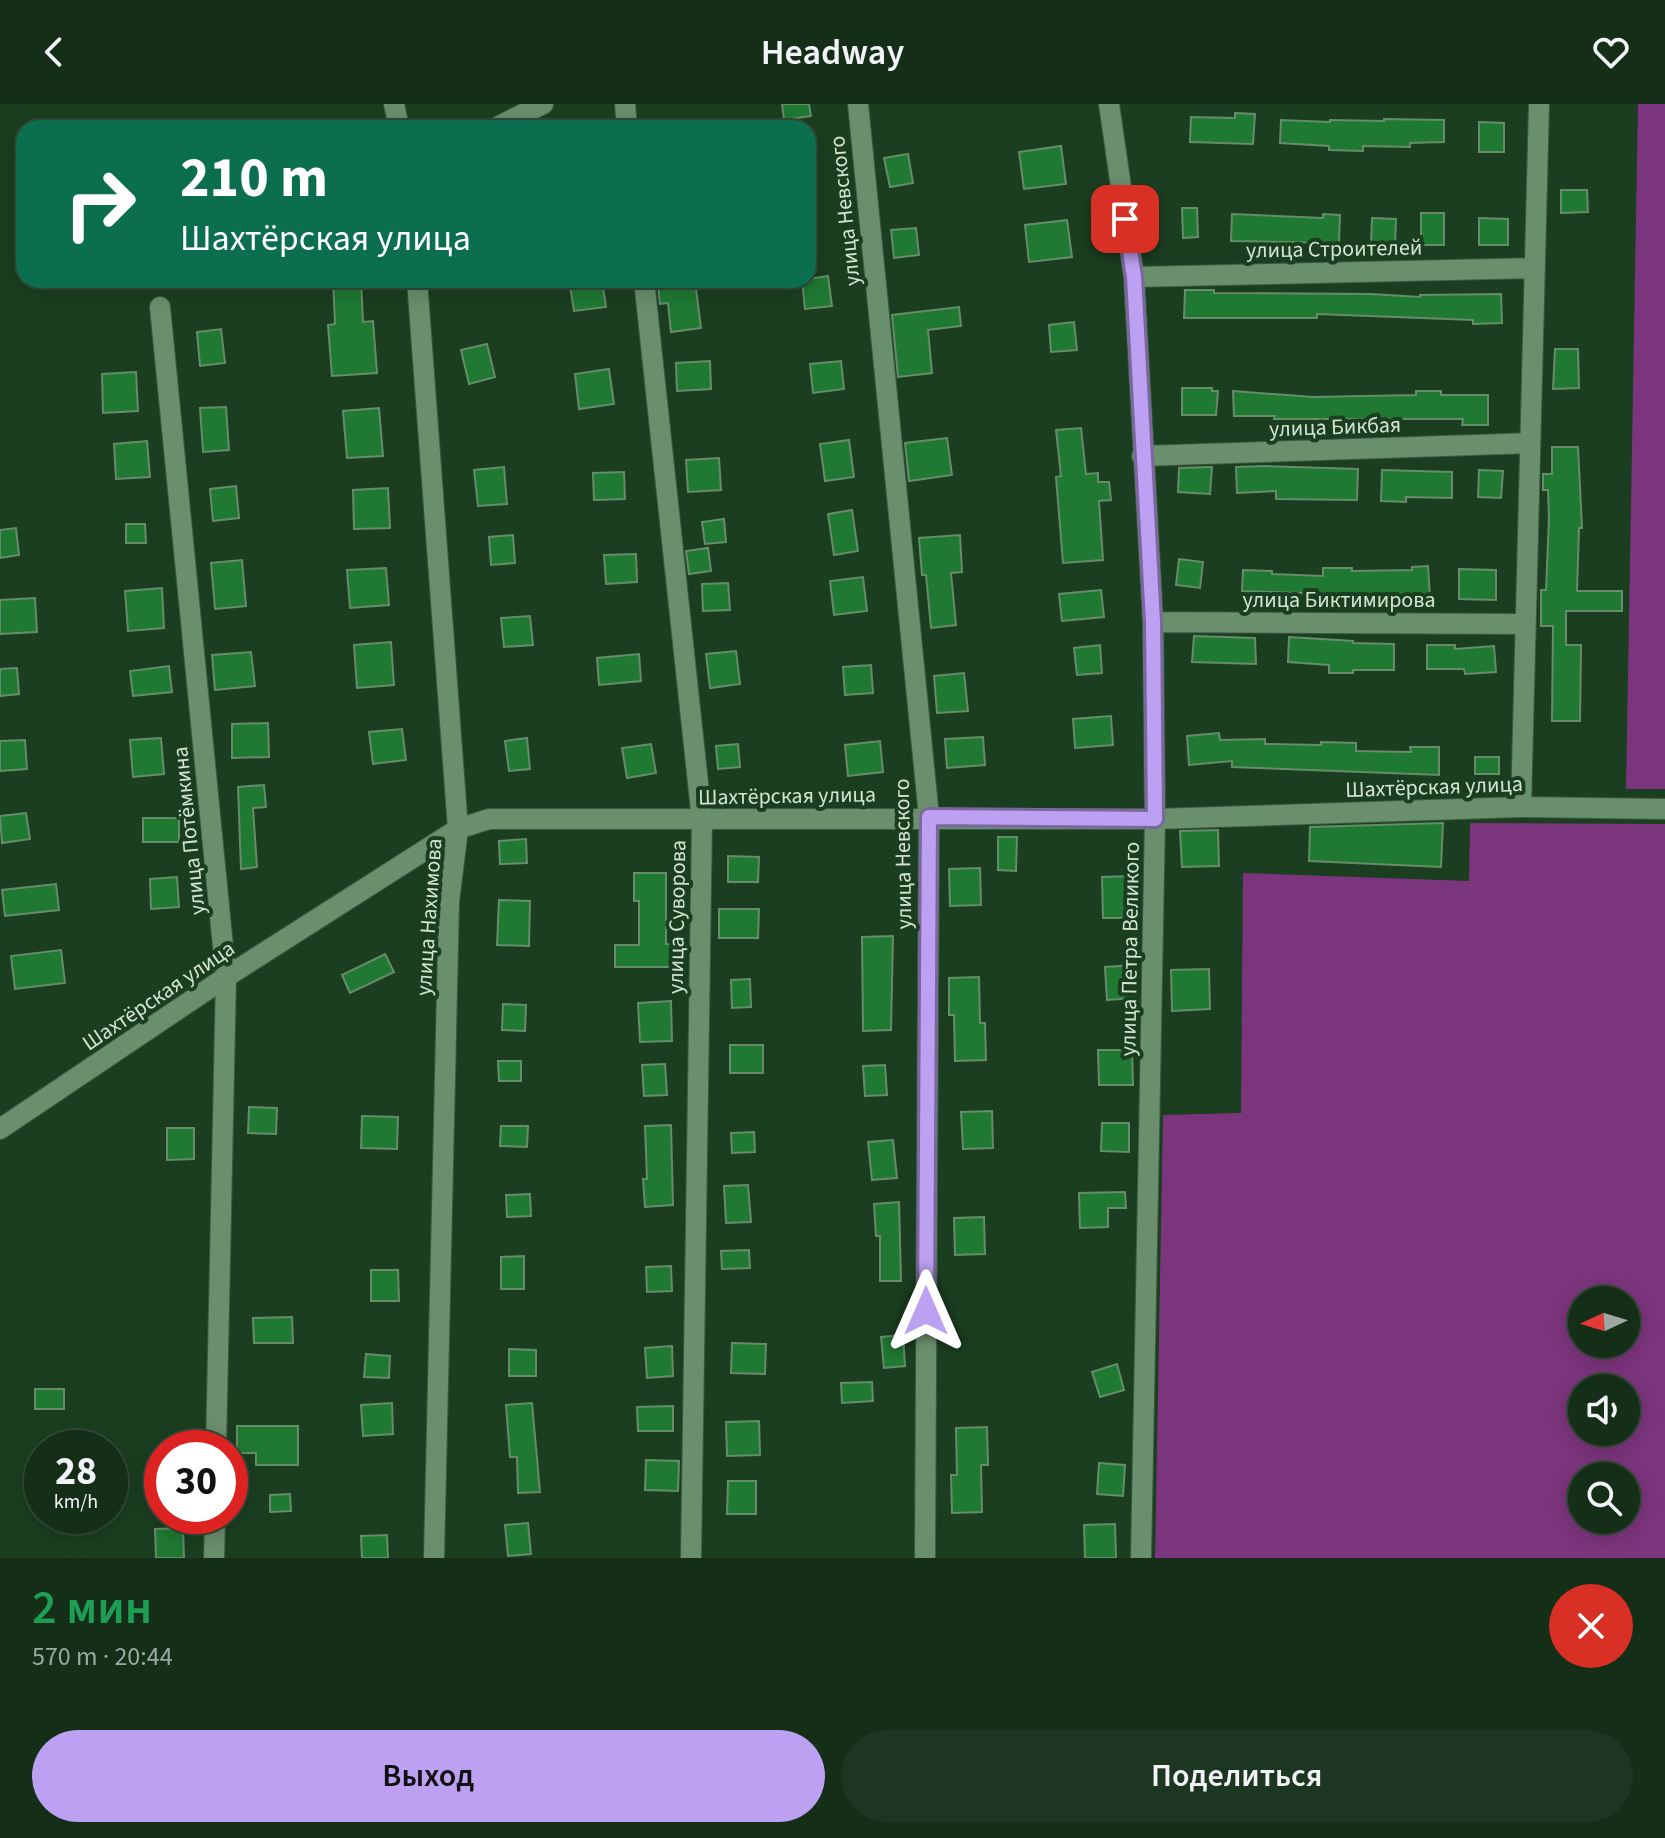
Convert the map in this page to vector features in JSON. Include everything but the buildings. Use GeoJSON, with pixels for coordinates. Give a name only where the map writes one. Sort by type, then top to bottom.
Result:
{"type":"FeatureCollection","features":[{"type":"Feature","properties":{"kind":"street"},"geometry":{"type":"LineString","coordinates":[[511,120],[543,104]]}},
{"type":"Feature","properties":{"kind":"street","name":"улица Невского"},"geometry":{"type":"LineString","coordinates":[[858,104],[929,817],[925,1558]]}},
{"type":"Feature","properties":{"kind":"street","name":"улица Петра Великого"},"geometry":{"type":"LineString","coordinates":[[1109,104],[1134,277],[1153,622],[1155,819],[1141,1558]]}},
{"type":"Feature","properties":{"kind":"street"},"geometry":{"type":"LineString","coordinates":[[1521,807],[1539,104]]}},
{"type":"Feature","properties":{"kind":"street","name":"улица Строителей"},"geometry":{"type":"LineString","coordinates":[[1134,277],[1535,268]]}},
{"type":"Feature","properties":{"kind":"street","name":"улица Нахимова"},"geometry":{"type":"LineString","coordinates":[[418,288],[458,829],[449,902],[434,1558]]}},
{"type":"Feature","properties":{"kind":"street","name":"улица Суворова"},"geometry":{"type":"LineString","coordinates":[[645,288],[702,820],[691,1558]]}},
{"type":"Feature","properties":{"kind":"street","name":"улица Потёмкина"},"geometry":{"type":"LineString","coordinates":[[160,307],[226,977],[216,1430]]}},
{"type":"Feature","properties":{"kind":"street","name":"улица Бикбая"},"geometry":{"type":"LineString","coordinates":[[1142,456],[1530,443]]}},
{"type":"Feature","properties":{"kind":"street","name":"улица Биктимирова"},"geometry":{"type":"LineString","coordinates":[[1153,622],[1525,624]]}},
{"type":"Feature","properties":{"kind":"street","name":"Шахтёрская улица"},"geometry":{"type":"LineString","coordinates":[[0,1129],[226,977],[458,829],[489,819],[1155,819],[1521,807],[1665,809]]}},
{"type":"Feature","properties":{"kind":"street"},"geometry":{"type":"LineString","coordinates":[[214,1558],[215,1534]]}},
{"type":"Feature","properties":{"kind":"shaded area"},"geometry":{"type":"Polygon","coordinates":[[[1638,104],[1665,104],[1665,789],[1626,789],[1638,104]]]}},
{"type":"Feature","properties":{"kind":"shaded area"},"geometry":{"type":"Polygon","coordinates":[[[1470,823],[1665,824],[1665,1558],[1155,1558],[1163,1115],[1241,1113],[1243,873],[1469,881],[1470,823]]]}},
{"type":"Feature","properties":{"kind":"route"},"geometry":{"type":"LineString","coordinates":[[926,1311],[929,817],[1155,819],[1153,622],[1134,277],[1125,219]]}}]}
